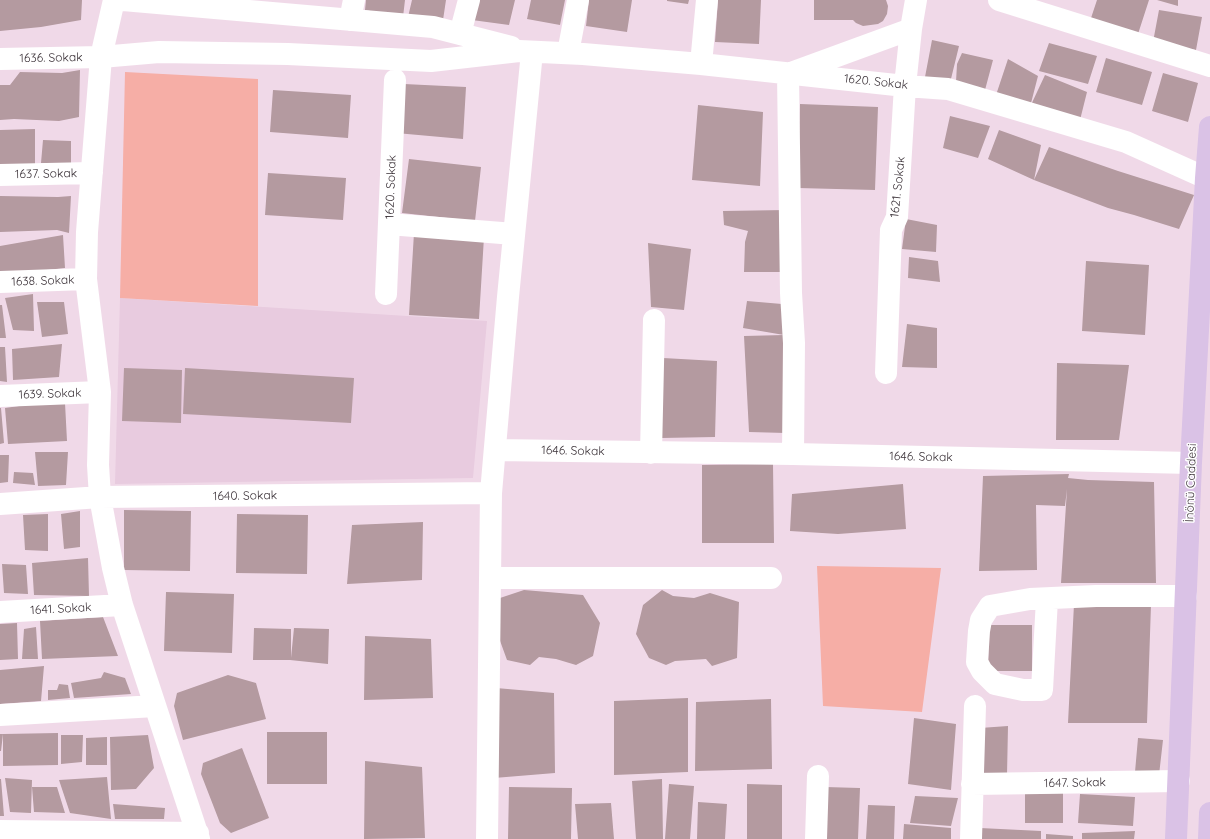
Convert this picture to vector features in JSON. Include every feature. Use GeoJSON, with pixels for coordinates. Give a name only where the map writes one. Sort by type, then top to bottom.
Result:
{"type":"FeatureCollection","features":[{"type":"Feature","properties":{"kind":"main road","name":"İnönü Caddesi"},"geometry":{"type":"LineString","coordinates":[[1176,839],[1191,463],[1210,127]]}},
{"type":"Feature","properties":{"kind":"main road"},"geometry":{"type":"LineString","coordinates":[[1209,839],[1210,813]]}},
{"type":"Feature","properties":{"kind":"street"},"geometry":{"type":"LineString","coordinates":[[0,831],[198,836],[122,605],[113,568],[100,497],[98,465],[100,392],[86,279],[87,232],[101,57],[114,0]]}},
{"type":"Feature","properties":{"kind":"street"},"geometry":{"type":"LineString","coordinates":[[123,0],[352,10],[433,27],[532,52],[491,493],[487,839]]}},
{"type":"Feature","properties":{"kind":"street"},"geometry":{"type":"LineString","coordinates":[[460,34],[469,0]]}},
{"type":"Feature","properties":{"kind":"street"},"geometry":{"type":"LineString","coordinates":[[568,53],[578,0]]}},
{"type":"Feature","properties":{"kind":"street"},"geometry":{"type":"LineString","coordinates":[[701,64],[707,0]]}},
{"type":"Feature","properties":{"kind":"street","name":"1621. Sokak"},"geometry":{"type":"LineString","coordinates":[[886,373],[891,230],[897,217],[906,86],[916,0]]}},
{"type":"Feature","properties":{"kind":"street"},"geometry":{"type":"LineString","coordinates":[[999,0],[1210,66]]}},
{"type":"Feature","properties":{"kind":"street"},"geometry":{"type":"LineString","coordinates":[[793,454],[794,343],[791,293],[788,74],[912,29]]}},
{"type":"Feature","properties":{"kind":"street","name":"1636. Sokak"},"geometry":{"type":"LineString","coordinates":[[0,59],[101,57],[174,52],[288,54],[431,61],[519,51],[532,52]]}},
{"type":"Feature","properties":{"kind":"street","name":"1620. Sokak"},"geometry":{"type":"LineString","coordinates":[[532,52],[568,53],[701,64],[906,86],[948,89],[1126,142],[1206,178]]}},
{"type":"Feature","properties":{"kind":"street","name":"1620. Sokak"},"geometry":{"type":"LineString","coordinates":[[386,294],[395,80]]}},
{"type":"Feature","properties":{"kind":"street","name":"1637. Sokak"},"geometry":{"type":"LineString","coordinates":[[0,175],[92,173]]}},
{"type":"Feature","properties":{"kind":"street"},"geometry":{"type":"LineString","coordinates":[[389,224],[514,234]]}},
{"type":"Feature","properties":{"kind":"street","name":"1638. Sokak"},"geometry":{"type":"LineString","coordinates":[[0,282],[86,279]]}},
{"type":"Feature","properties":{"kind":"street"},"geometry":{"type":"LineString","coordinates":[[651,453],[654,320]]}},
{"type":"Feature","properties":{"kind":"street","name":"1639. Sokak"},"geometry":{"type":"LineString","coordinates":[[0,396],[100,392]]}},
{"type":"Feature","properties":{"kind":"street","name":"1646. Sokak"},"geometry":{"type":"LineString","coordinates":[[495,450],[793,454],[1191,463]]}},
{"type":"Feature","properties":{"kind":"street","name":"1640. Sokak"},"geometry":{"type":"LineString","coordinates":[[0,504],[100,497],[491,493]]}},
{"type":"Feature","properties":{"kind":"street"},"geometry":{"type":"LineString","coordinates":[[490,578],[771,578]]}},
{"type":"Feature","properties":{"kind":"street"},"geometry":{"type":"LineString","coordinates":[[1047,599],[1042,690],[1023,690],[995,684],[982,671],[977,662],[978,631],[981,620],[990,606],[1030,600],[1096,596],[1186,596]]}},
{"type":"Feature","properties":{"kind":"street","name":"1641. Sokak"},"geometry":{"type":"LineString","coordinates":[[0,612],[122,605]]}},
{"type":"Feature","properties":{"kind":"street"},"geometry":{"type":"LineString","coordinates":[[0,715],[155,706]]}},
{"type":"Feature","properties":{"kind":"street"},"geometry":{"type":"LineString","coordinates":[[971,839],[976,706]]}},
{"type":"Feature","properties":{"kind":"street"},"geometry":{"type":"LineString","coordinates":[[816,839],[818,776]]}},
{"type":"Feature","properties":{"kind":"street","name":"1647. Sokak"},"geometry":{"type":"LineString","coordinates":[[972,784],[1179,781]]}},
{"type":"Feature","properties":{"kind":"shaded area"},"geometry":{"type":"Polygon","coordinates":[[[125,72],[258,79],[258,306],[120,298],[125,72]]]}},
{"type":"Feature","properties":{"kind":"shaded area"},"geometry":{"type":"Polygon","coordinates":[[[120,298],[487,321],[473,478],[115,484],[120,298]]]}},
{"type":"Feature","properties":{"kind":"shaded area"},"geometry":{"type":"Polygon","coordinates":[[[817,566],[941,568],[922,712],[823,706],[817,566]]]}},
{"type":"Feature","properties":{"kind":"building"},"geometry":{"type":"Polygon","coordinates":[[[0,0],[82,0],[81,20],[41,27],[0,31],[0,0]]]}},
{"type":"Feature","properties":{"kind":"building"},"geometry":{"type":"Polygon","coordinates":[[[366,0],[405,0],[403,17],[365,10],[366,0]]]}},
{"type":"Feature","properties":{"kind":"building"},"geometry":{"type":"Polygon","coordinates":[[[412,0],[446,0],[443,20],[408,17],[412,0]]]}},
{"type":"Feature","properties":{"kind":"building"},"geometry":{"type":"Polygon","coordinates":[[[476,0],[515,0],[509,25],[472,20],[476,0]]]}},
{"type":"Feature","properties":{"kind":"building"},"geometry":{"type":"Polygon","coordinates":[[[531,0],[565,0],[560,25],[527,19],[531,0]]]}},
{"type":"Feature","properties":{"kind":"building"},"geometry":{"type":"Polygon","coordinates":[[[589,0],[632,0],[627,32],[586,26],[589,0]]]}},
{"type":"Feature","properties":{"kind":"building"},"geometry":{"type":"Polygon","coordinates":[[[667,0],[689,0],[688,4],[667,0]]]}},
{"type":"Feature","properties":{"kind":"building"},"geometry":{"type":"Polygon","coordinates":[[[718,0],[761,0],[759,44],[715,42],[718,0]]]}},
{"type":"Feature","properties":{"kind":"building"},"geometry":{"type":"Polygon","coordinates":[[[814,0],[886,0],[888,6],[887,14],[883,21],[878,24],[863,26],[853,20],[814,20],[814,0]]]}},
{"type":"Feature","properties":{"kind":"building"},"geometry":{"type":"Polygon","coordinates":[[[1097,0],[1149,0],[1138,34],[1091,18],[1097,0]]]}},
{"type":"Feature","properties":{"kind":"building"},"geometry":{"type":"Polygon","coordinates":[[[1157,0],[1178,0],[1178,6],[1157,0]]]}},
{"type":"Feature","properties":{"kind":"building"},"geometry":{"type":"Polygon","coordinates":[[[1159,10],[1202,17],[1196,50],[1153,42],[1159,10]]]}},
{"type":"Feature","properties":{"kind":"building"},"geometry":{"type":"Polygon","coordinates":[[[932,40],[959,46],[950,83],[925,77],[932,40]]]}},
{"type":"Feature","properties":{"kind":"building"},"geometry":{"type":"Polygon","coordinates":[[[1049,43],[1097,56],[1088,84],[1039,71],[1049,43]]]}},
{"type":"Feature","properties":{"kind":"building"},"geometry":{"type":"Polygon","coordinates":[[[962,53],[993,60],[985,90],[956,82],[957,64],[962,53]]]}},
{"type":"Feature","properties":{"kind":"building"},"geometry":{"type":"Polygon","coordinates":[[[1106,58],[1152,72],[1142,105],[1096,92],[1106,58]]]}},
{"type":"Feature","properties":{"kind":"building"},"geometry":{"type":"Polygon","coordinates":[[[1008,59],[1038,76],[1030,107],[996,95],[1008,59]]]}},
{"type":"Feature","properties":{"kind":"building"},"geometry":{"type":"Polygon","coordinates":[[[80,70],[79,117],[59,121],[14,119],[0,120],[0,85],[10,85],[20,72],[62,73],[80,70]]]}},
{"type":"Feature","properties":{"kind":"building"},"geometry":{"type":"Polygon","coordinates":[[[1163,73],[1198,83],[1188,122],[1152,111],[1163,73]]]}},
{"type":"Feature","properties":{"kind":"building"},"geometry":{"type":"Polygon","coordinates":[[[1045,75],[1087,92],[1080,120],[1030,107],[1045,75]]]}},
{"type":"Feature","properties":{"kind":"building"},"geometry":{"type":"Polygon","coordinates":[[[404,84],[466,87],[463,139],[396,133],[404,84]]]}},
{"type":"Feature","properties":{"kind":"building"},"geometry":{"type":"Polygon","coordinates":[[[273,90],[351,95],[348,138],[270,132],[273,90]]]}},
{"type":"Feature","properties":{"kind":"building"},"geometry":{"type":"Polygon","coordinates":[[[800,104],[878,107],[875,190],[798,188],[800,104]]]}},
{"type":"Feature","properties":{"kind":"building"},"geometry":{"type":"Polygon","coordinates":[[[698,105],[763,112],[760,186],[692,180],[698,105]]]}},
{"type":"Feature","properties":{"kind":"building"},"geometry":{"type":"Polygon","coordinates":[[[950,116],[990,126],[978,158],[943,148],[950,116]]]}},
{"type":"Feature","properties":{"kind":"building"},"geometry":{"type":"Polygon","coordinates":[[[35,129],[35,168],[0,169],[0,130],[35,129]]]}},
{"type":"Feature","properties":{"kind":"building"},"geometry":{"type":"Polygon","coordinates":[[[999,130],[1041,145],[1034,180],[988,159],[999,130]]]}},
{"type":"Feature","properties":{"kind":"building"},"geometry":{"type":"Polygon","coordinates":[[[43,140],[71,141],[71,163],[41,163],[43,140]]]}},
{"type":"Feature","properties":{"kind":"building"},"geometry":{"type":"Polygon","coordinates":[[[1049,147],[1194,195],[1179,229],[1108,208],[1034,180],[1049,147]]]}},
{"type":"Feature","properties":{"kind":"building"},"geometry":{"type":"Polygon","coordinates":[[[409,159],[481,167],[475,221],[402,213],[409,159]]]}},
{"type":"Feature","properties":{"kind":"building"},"geometry":{"type":"Polygon","coordinates":[[[268,173],[346,178],[343,220],[265,215],[268,173]]]}},
{"type":"Feature","properties":{"kind":"building"},"geometry":{"type":"Polygon","coordinates":[[[0,196],[71,196],[69,233],[57,230],[0,232],[0,196]]]}},
{"type":"Feature","properties":{"kind":"building"},"geometry":{"type":"Polygon","coordinates":[[[786,210],[784,272],[744,272],[745,242],[748,231],[724,225],[723,211],[786,210]]]}},
{"type":"Feature","properties":{"kind":"building"},"geometry":{"type":"Polygon","coordinates":[[[906,219],[937,225],[936,252],[902,249],[906,219]]]}},
{"type":"Feature","properties":{"kind":"building"},"geometry":{"type":"Polygon","coordinates":[[[414,233],[484,237],[479,319],[409,315],[414,233]]]}},
{"type":"Feature","properties":{"kind":"building"},"geometry":{"type":"Polygon","coordinates":[[[63,235],[65,268],[0,275],[0,246],[63,235]]]}},
{"type":"Feature","properties":{"kind":"building"},"geometry":{"type":"Polygon","coordinates":[[[648,243],[691,249],[684,310],[651,307],[648,243]]]}},
{"type":"Feature","properties":{"kind":"building"},"geometry":{"type":"Polygon","coordinates":[[[909,257],[938,261],[940,282],[908,278],[909,257]]]}},
{"type":"Feature","properties":{"kind":"building"},"geometry":{"type":"Polygon","coordinates":[[[1086,261],[1149,265],[1145,335],[1082,331],[1086,261]]]}},
{"type":"Feature","properties":{"kind":"building"},"geometry":{"type":"Polygon","coordinates":[[[33,294],[34,331],[13,330],[5,298],[33,294]]]}},
{"type":"Feature","properties":{"kind":"building"},"geometry":{"type":"Polygon","coordinates":[[[747,301],[782,304],[784,335],[743,328],[747,301]]]}},
{"type":"Feature","properties":{"kind":"building"},"geometry":{"type":"Polygon","coordinates":[[[37,302],[64,302],[68,334],[42,337],[37,302]]]}},
{"type":"Feature","properties":{"kind":"building"},"geometry":{"type":"Polygon","coordinates":[[[0,305],[2,305],[6,338],[0,338],[0,305]]]}},
{"type":"Feature","properties":{"kind":"building"},"geometry":{"type":"Polygon","coordinates":[[[907,324],[937,328],[937,368],[902,367],[907,324]]]}},
{"type":"Feature","properties":{"kind":"building"},"geometry":{"type":"Polygon","coordinates":[[[784,335],[786,433],[749,432],[744,336],[784,335]]]}},
{"type":"Feature","properties":{"kind":"building"},"geometry":{"type":"Polygon","coordinates":[[[62,344],[59,377],[13,380],[12,349],[62,344]]]}},
{"type":"Feature","properties":{"kind":"building"},"geometry":{"type":"Polygon","coordinates":[[[0,347],[5,347],[7,382],[0,381],[0,347]]]}},
{"type":"Feature","properties":{"kind":"building"},"geometry":{"type":"Polygon","coordinates":[[[663,358],[717,361],[715,437],[661,438],[663,358]]]}},
{"type":"Feature","properties":{"kind":"building"},"geometry":{"type":"Polygon","coordinates":[[[1057,363],[1129,365],[1119,440],[1056,440],[1057,363]]]}},
{"type":"Feature","properties":{"kind":"building"},"geometry":{"type":"Polygon","coordinates":[[[124,368],[182,370],[181,423],[122,421],[124,368]]]}},
{"type":"Feature","properties":{"kind":"building"},"geometry":{"type":"Polygon","coordinates":[[[185,368],[354,378],[351,423],[183,414],[185,368]]]}},
{"type":"Feature","properties":{"kind":"building"},"geometry":{"type":"Polygon","coordinates":[[[65,403],[67,441],[8,444],[5,408],[33,404],[65,403]]]}},
{"type":"Feature","properties":{"kind":"building"},"geometry":{"type":"Polygon","coordinates":[[[0,408],[4,443],[0,444],[0,408]]]}},
{"type":"Feature","properties":{"kind":"building"},"geometry":{"type":"Polygon","coordinates":[[[35,452],[68,452],[66,485],[38,486],[35,452]]]}},
{"type":"Feature","properties":{"kind":"building"},"geometry":{"type":"Polygon","coordinates":[[[0,455],[9,455],[8,482],[0,483],[0,455]]]}},
{"type":"Feature","properties":{"kind":"building"},"geometry":{"type":"Polygon","coordinates":[[[773,464],[774,543],[702,543],[702,465],[773,464]]]}},
{"type":"Feature","properties":{"kind":"building"},"geometry":{"type":"Polygon","coordinates":[[[14,472],[33,473],[35,485],[13,483],[14,472]]]}},
{"type":"Feature","properties":{"kind":"building"},"geometry":{"type":"Polygon","coordinates":[[[1069,474],[1068,478],[1088,480],[1154,482],[1156,583],[1061,583],[1067,489],[1065,506],[1036,505],[1037,570],[979,571],[983,476],[1069,474]]]}},
{"type":"Feature","properties":{"kind":"building"},"geometry":{"type":"Polygon","coordinates":[[[903,484],[906,529],[838,534],[790,531],[792,494],[903,484]]]}},
{"type":"Feature","properties":{"kind":"building"},"geometry":{"type":"Polygon","coordinates":[[[124,510],[191,511],[190,571],[124,570],[124,510]]]}},
{"type":"Feature","properties":{"kind":"building"},"geometry":{"type":"Polygon","coordinates":[[[80,511],[80,547],[64,549],[61,514],[80,511]]]}},
{"type":"Feature","properties":{"kind":"building"},"geometry":{"type":"Polygon","coordinates":[[[48,514],[48,551],[25,550],[23,515],[48,514]]]}},
{"type":"Feature","properties":{"kind":"building"},"geometry":{"type":"Polygon","coordinates":[[[237,514],[308,515],[307,574],[236,573],[237,514]]]}},
{"type":"Feature","properties":{"kind":"building"},"geometry":{"type":"Polygon","coordinates":[[[423,522],[422,580],[347,584],[352,525],[423,522]]]}},
{"type":"Feature","properties":{"kind":"building"},"geometry":{"type":"Polygon","coordinates":[[[88,558],[89,596],[34,595],[32,563],[88,558]]]}},
{"type":"Feature","properties":{"kind":"building"},"geometry":{"type":"Polygon","coordinates":[[[2,564],[26,565],[28,594],[4,593],[2,564]]]}},
{"type":"Feature","properties":{"kind":"building"},"geometry":{"type":"Polygon","coordinates":[[[524,590],[583,595],[600,623],[593,656],[576,665],[556,659],[539,657],[530,665],[507,660],[495,627],[500,598],[524,590]]]}},
{"type":"Feature","properties":{"kind":"building"},"geometry":{"type":"Polygon","coordinates":[[[662,590],[673,596],[694,598],[710,593],[739,602],[737,658],[712,666],[706,659],[675,661],[666,665],[649,658],[636,634],[643,605],[662,590]]]}},
{"type":"Feature","properties":{"kind":"building"},"geometry":{"type":"Polygon","coordinates":[[[166,592],[234,594],[232,653],[164,651],[166,592]]]}},
{"type":"Feature","properties":{"kind":"building"},"geometry":{"type":"Polygon","coordinates":[[[1074,604],[1151,605],[1147,723],[1068,723],[1074,604]]]}},
{"type":"Feature","properties":{"kind":"building"},"geometry":{"type":"Polygon","coordinates":[[[103,617],[118,656],[42,659],[40,621],[103,617]]]}},
{"type":"Feature","properties":{"kind":"building"},"geometry":{"type":"Polygon","coordinates":[[[17,623],[18,659],[0,660],[0,624],[17,623]]]}},
{"type":"Feature","properties":{"kind":"building"},"geometry":{"type":"Polygon","coordinates":[[[989,625],[1032,625],[1032,671],[988,671],[989,625]]]}},
{"type":"Feature","properties":{"kind":"building"},"geometry":{"type":"Polygon","coordinates":[[[36,627],[38,659],[22,659],[24,629],[36,627]]]}},
{"type":"Feature","properties":{"kind":"building"},"geometry":{"type":"Polygon","coordinates":[[[254,628],[291,629],[291,658],[294,628],[329,629],[328,664],[290,660],[253,660],[254,628]]]}},
{"type":"Feature","properties":{"kind":"building"},"geometry":{"type":"Polygon","coordinates":[[[365,636],[431,639],[433,698],[364,700],[365,636]]]}},
{"type":"Feature","properties":{"kind":"building"},"geometry":{"type":"Polygon","coordinates":[[[44,666],[41,701],[0,704],[0,670],[44,666]]]}},
{"type":"Feature","properties":{"kind":"building"},"geometry":{"type":"Polygon","coordinates":[[[104,672],[125,678],[131,694],[74,698],[71,683],[101,678],[104,672]]]}},
{"type":"Feature","properties":{"kind":"building"},"geometry":{"type":"Polygon","coordinates":[[[228,675],[256,683],[266,719],[183,740],[174,706],[177,693],[228,675]]]}},
{"type":"Feature","properties":{"kind":"building"},"geometry":{"type":"Polygon","coordinates":[[[59,684],[68,685],[70,698],[48,700],[48,690],[57,690],[59,684]]]}},
{"type":"Feature","properties":{"kind":"building"},"geometry":{"type":"Polygon","coordinates":[[[496,688],[554,693],[555,773],[494,778],[496,688]]]}},
{"type":"Feature","properties":{"kind":"building"},"geometry":{"type":"Polygon","coordinates":[[[688,698],[688,772],[614,775],[614,701],[688,698]]]}},
{"type":"Feature","properties":{"kind":"building"},"geometry":{"type":"Polygon","coordinates":[[[771,699],[772,769],[695,771],[696,702],[771,699]]]}},
{"type":"Feature","properties":{"kind":"building"},"geometry":{"type":"Polygon","coordinates":[[[914,718],[956,724],[951,790],[908,784],[914,718]]]}},
{"type":"Feature","properties":{"kind":"building"},"geometry":{"type":"Polygon","coordinates":[[[1008,726],[1007,775],[977,775],[980,728],[1008,726]]]}},
{"type":"Feature","properties":{"kind":"building"},"geometry":{"type":"Polygon","coordinates":[[[267,732],[327,732],[327,784],[267,784],[267,732]]]}},
{"type":"Feature","properties":{"kind":"building"},"geometry":{"type":"Polygon","coordinates":[[[58,733],[58,765],[3,766],[3,734],[58,733]]]}},
{"type":"Feature","properties":{"kind":"building"},"geometry":{"type":"Polygon","coordinates":[[[0,734],[3,734],[1,751],[0,751],[0,734]]]}},
{"type":"Feature","properties":{"kind":"building"},"geometry":{"type":"Polygon","coordinates":[[[61,735],[83,735],[82,762],[61,764],[61,735]]]}},
{"type":"Feature","properties":{"kind":"building"},"geometry":{"type":"Polygon","coordinates":[[[148,735],[154,768],[136,789],[111,790],[110,737],[148,735]]]}},
{"type":"Feature","properties":{"kind":"building"},"geometry":{"type":"Polygon","coordinates":[[[107,737],[107,765],[86,765],[86,738],[107,737]]]}},
{"type":"Feature","properties":{"kind":"building"},"geometry":{"type":"Polygon","coordinates":[[[1138,738],[1163,740],[1159,775],[1135,772],[1138,738]]]}},
{"type":"Feature","properties":{"kind":"building"},"geometry":{"type":"Polygon","coordinates":[[[242,748],[269,818],[231,833],[220,823],[201,774],[203,763],[242,748]]]}},
{"type":"Feature","properties":{"kind":"building"},"geometry":{"type":"Polygon","coordinates":[[[365,761],[422,767],[425,838],[364,839],[365,761]]]}},
{"type":"Feature","properties":{"kind":"building"},"geometry":{"type":"Polygon","coordinates":[[[107,777],[111,819],[70,813],[59,780],[107,777]]]}},
{"type":"Feature","properties":{"kind":"building"},"geometry":{"type":"Polygon","coordinates":[[[5,778],[32,780],[31,813],[10,812],[5,778]]]}},
{"type":"Feature","properties":{"kind":"building"},"geometry":{"type":"Polygon","coordinates":[[[1,779],[4,816],[0,816],[1,779]]]}},
{"type":"Feature","properties":{"kind":"building"},"geometry":{"type":"Polygon","coordinates":[[[662,779],[663,839],[636,839],[632,781],[662,779]]]}},
{"type":"Feature","properties":{"kind":"building"},"geometry":{"type":"Polygon","coordinates":[[[669,784],[694,786],[690,839],[665,839],[669,784]]]}},
{"type":"Feature","properties":{"kind":"building"},"geometry":{"type":"Polygon","coordinates":[[[747,784],[782,785],[782,839],[747,839],[747,784]]]}},
{"type":"Feature","properties":{"kind":"building"},"geometry":{"type":"Polygon","coordinates":[[[32,787],[57,787],[65,813],[34,812],[32,787]]]}},
{"type":"Feature","properties":{"kind":"building"},"geometry":{"type":"Polygon","coordinates":[[[509,787],[572,788],[571,839],[508,839],[509,787]]]}},
{"type":"Feature","properties":{"kind":"building"},"geometry":{"type":"Polygon","coordinates":[[[825,787],[860,788],[858,839],[824,839],[825,787]]]}},
{"type":"Feature","properties":{"kind":"building"},"geometry":{"type":"Polygon","coordinates":[[[1063,793],[1063,823],[1025,823],[1025,794],[1063,793]]]}},
{"type":"Feature","properties":{"kind":"building"},"geometry":{"type":"Polygon","coordinates":[[[1080,794],[1135,797],[1133,826],[1078,823],[1080,794]]]}},
{"type":"Feature","properties":{"kind":"building"},"geometry":{"type":"Polygon","coordinates":[[[915,796],[958,798],[951,826],[910,823],[915,796]]]}},
{"type":"Feature","properties":{"kind":"building"},"geometry":{"type":"Polygon","coordinates":[[[698,802],[727,804],[725,839],[697,839],[698,802]]]}},
{"type":"Feature","properties":{"kind":"building"},"geometry":{"type":"Polygon","coordinates":[[[611,803],[614,839],[578,839],[575,804],[611,803]]]}},
{"type":"Feature","properties":{"kind":"building"},"geometry":{"type":"Polygon","coordinates":[[[113,804],[165,808],[164,819],[115,819],[113,804]]]}},
{"type":"Feature","properties":{"kind":"building"},"geometry":{"type":"Polygon","coordinates":[[[868,805],[895,806],[894,839],[866,839],[868,805]]]}},
{"type":"Feature","properties":{"kind":"building"},"geometry":{"type":"Polygon","coordinates":[[[904,824],[951,828],[951,839],[903,839],[904,824]]]}},
{"type":"Feature","properties":{"kind":"building"},"geometry":{"type":"Polygon","coordinates":[[[980,828],[1041,831],[1041,839],[979,839],[980,828]]]}},
{"type":"Feature","properties":{"kind":"building"},"geometry":{"type":"Polygon","coordinates":[[[1135,831],[1134,839],[1082,839],[1082,833],[1135,831]]]}},
{"type":"Feature","properties":{"kind":"building"},"geometry":{"type":"Polygon","coordinates":[[[1046,834],[1073,836],[1073,839],[1046,839],[1046,834]]]}}]}
